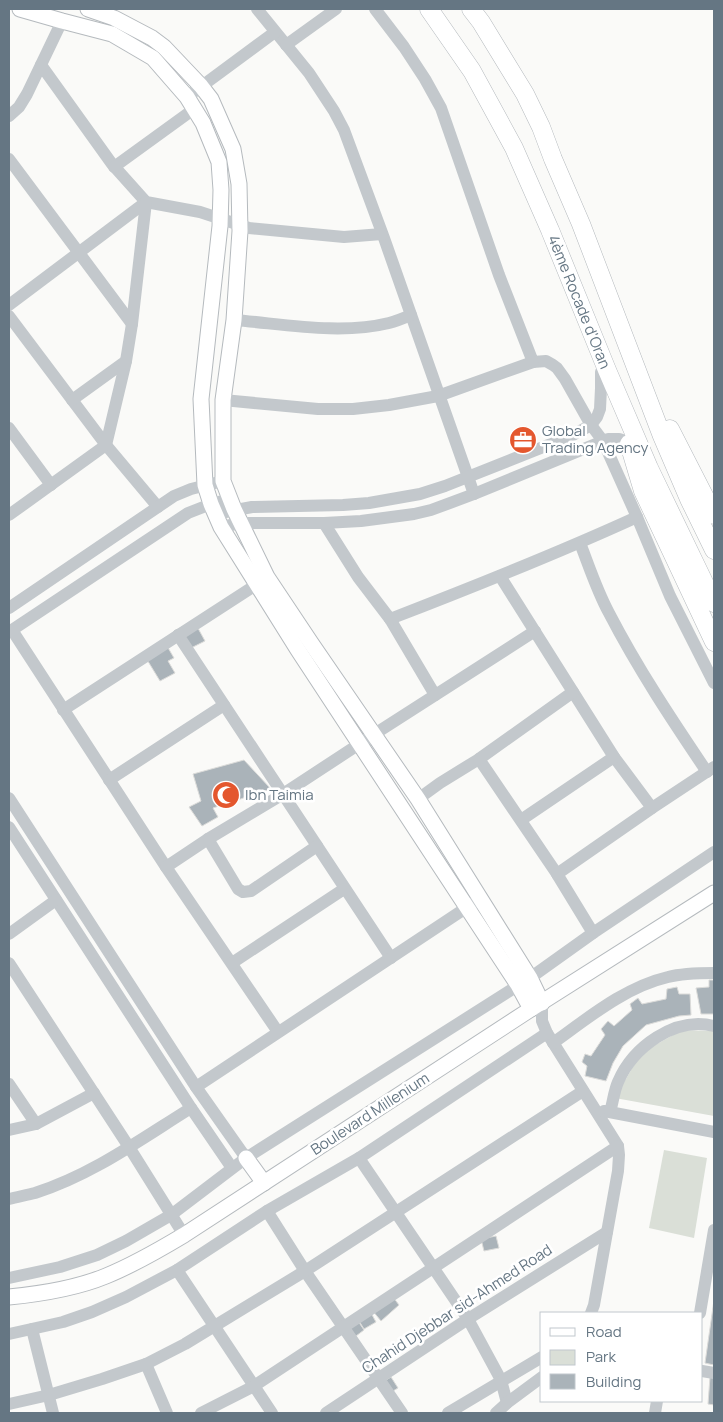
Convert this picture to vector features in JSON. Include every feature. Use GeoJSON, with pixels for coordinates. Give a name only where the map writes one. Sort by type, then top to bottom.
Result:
{"type":"FeatureCollection","features":[{"type":"Feature","properties":{"kind":"highway","name":"4ème Rocade d'Oran"},"geometry":{"type":"LineString","coordinates":[[429,9],[472,71],[514,148],[649,468],[714,603]]}},
{"type":"Feature","properties":{"kind":"highway","name":"4ème Rocade d'Oran"},"geometry":{"type":"LineString","coordinates":[[471,9],[525,94],[541,127],[581,224],[662,436],[689,499],[714,550]]}},
{"type":"Feature","properties":{"kind":"highway"},"geometry":{"type":"LineString","coordinates":[[593,335],[595,353],[601,372],[628,442],[643,491],[714,642]]}},
{"type":"Feature","properties":{"kind":"highway"},"geometry":{"type":"LineString","coordinates":[[636,366],[714,515]]}},
{"type":"Feature","properties":{"kind":"main road"},"geometry":{"type":"LineString","coordinates":[[24,9],[112,34],[153,58],[203,122],[218,162],[221,190],[220,218],[201,399],[205,485],[216,515],[418,799],[480,898],[537,1006]]}},
{"type":"Feature","properties":{"kind":"main road"},"geometry":{"type":"LineString","coordinates":[[88,9],[114,18],[152,38],[164,47],[212,98],[233,149],[239,184],[240,225],[234,320],[223,400],[223,482],[241,523],[262,581],[359,744],[467,908],[524,982]]}},
{"type":"Feature","properties":{"kind":"main road","name":"Boulevard Millenium"},"geometry":{"type":"LineString","coordinates":[[9,1297],[69,1287],[105,1277],[184,1235],[714,893]]}},
{"type":"Feature","properties":{"kind":"main road"},"geometry":{"type":"LineString","coordinates":[[246,1158],[264,1183]]}},
{"type":"Feature","properties":{"kind":"street"},"geometry":{"type":"LineString","coordinates":[[257,9],[317,84],[344,130],[474,494]]}},
{"type":"Feature","properties":{"kind":"street"},"geometry":{"type":"LineString","coordinates":[[286,45],[336,9]]}},
{"type":"Feature","properties":{"kind":"street"},"geometry":{"type":"LineString","coordinates":[[375,9],[404,47],[441,108],[499,274],[533,362]]}},
{"type":"Feature","properties":{"kind":"street"},"geometry":{"type":"LineString","coordinates":[[9,116],[20,107],[62,21]]}},
{"type":"Feature","properties":{"kind":"street"},"geometry":{"type":"LineString","coordinates":[[114,167],[190,103],[202,86],[275,32]]}},
{"type":"Feature","properties":{"kind":"street"},"geometry":{"type":"LineString","coordinates":[[41,65],[114,167],[146,202],[200,212],[249,228],[344,237],[382,234]]}},
{"type":"Feature","properties":{"kind":"street"},"geometry":{"type":"LineString","coordinates":[[9,159],[132,324]]}},
{"type":"Feature","properties":{"kind":"street"},"geometry":{"type":"LineString","coordinates":[[9,305],[146,202]]}},
{"type":"Feature","properties":{"kind":"street"},"geometry":{"type":"LineString","coordinates":[[9,514],[106,445],[126,360],[132,324],[146,202]]}},
{"type":"Feature","properties":{"kind":"street"},"geometry":{"type":"LineString","coordinates":[[234,320],[345,328],[391,323],[411,315]]}},
{"type":"Feature","properties":{"kind":"street"},"geometry":{"type":"LineString","coordinates":[[9,316],[106,445],[158,507]]}},
{"type":"Feature","properties":{"kind":"street"},"geometry":{"type":"LineString","coordinates":[[72,400],[126,360]]}},
{"type":"Feature","properties":{"kind":"street"},"geometry":{"type":"LineString","coordinates":[[223,400],[318,409],[389,405],[438,396],[533,362],[546,361],[553,365],[565,379],[591,425],[603,441],[670,596],[714,683]]}},
{"type":"Feature","properties":{"kind":"street"},"geometry":{"type":"LineString","coordinates":[[216,515],[232,504],[261,506],[369,503],[420,494],[467,477],[571,436],[591,425],[597,417],[600,408],[601,372]]}},
{"type":"Feature","properties":{"kind":"street"},"geometry":{"type":"LineString","coordinates":[[9,428],[50,485]]}},
{"type":"Feature","properties":{"kind":"street"},"geometry":{"type":"LineString","coordinates":[[278,1032],[10,631],[198,508],[241,523],[324,522],[379,519],[414,514],[431,510],[474,494],[603,441],[613,439],[628,442]]}},
{"type":"Feature","properties":{"kind":"street"},"geometry":{"type":"LineString","coordinates":[[9,608],[183,492],[223,482]]}},
{"type":"Feature","properties":{"kind":"street"},"geometry":{"type":"LineString","coordinates":[[390,619],[580,543],[637,517]]}},
{"type":"Feature","properties":{"kind":"street"},"geometry":{"type":"LineString","coordinates":[[324,522],[358,577],[390,619],[435,695]]}},
{"type":"Feature","properties":{"kind":"street"},"geometry":{"type":"LineString","coordinates":[[557,874],[652,808],[711,770],[675,724],[625,643],[608,612],[580,543]]}},
{"type":"Feature","properties":{"kind":"street"},"geometry":{"type":"LineString","coordinates":[[500,576],[614,757],[652,808]]}},
{"type":"Feature","properties":{"kind":"street"},"geometry":{"type":"LineString","coordinates":[[64,710],[262,581]]}},
{"type":"Feature","properties":{"kind":"street"},"geometry":{"type":"LineString","coordinates":[[166,867],[208,838],[283,794],[535,631]]}},
{"type":"Feature","properties":{"kind":"street"},"geometry":{"type":"LineString","coordinates":[[178,635],[390,958]]}},
{"type":"Feature","properties":{"kind":"street"},"geometry":{"type":"LineString","coordinates":[[418,799],[573,692]]}},
{"type":"Feature","properties":{"kind":"street"},"geometry":{"type":"LineString","coordinates":[[109,780],[224,705]]}},
{"type":"Feature","properties":{"kind":"street"},"geometry":{"type":"LineString","coordinates":[[521,820],[614,757]]}},
{"type":"Feature","properties":{"kind":"street"},"geometry":{"type":"LineString","coordinates":[[479,758],[557,874],[593,933]]}},
{"type":"Feature","properties":{"kind":"street"},"geometry":{"type":"LineString","coordinates":[[9,798],[196,1087],[246,1158]]}},
{"type":"Feature","properties":{"kind":"street"},"geometry":{"type":"LineString","coordinates":[[9,828],[232,1168]]}},
{"type":"Feature","properties":{"kind":"street"},"geometry":{"type":"LineString","coordinates":[[208,838],[238,889],[243,892],[251,891],[317,846]]}},
{"type":"Feature","properties":{"kind":"street"},"geometry":{"type":"LineString","coordinates":[[9,1278],[60,1267],[97,1254],[126,1241],[171,1215],[246,1158],[524,982],[714,852]]}},
{"type":"Feature","properties":{"kind":"street"},"geometry":{"type":"LineString","coordinates":[[232,962],[344,889]]}},
{"type":"Feature","properties":{"kind":"street"},"geometry":{"type":"LineString","coordinates":[[196,1087],[480,898]]}},
{"type":"Feature","properties":{"kind":"street"},"geometry":{"type":"LineString","coordinates":[[9,934],[56,900]]}},
{"type":"Feature","properties":{"kind":"street"},"geometry":{"type":"LineString","coordinates":[[70,921],[83,912]]}},
{"type":"Feature","properties":{"kind":"street"},"geometry":{"type":"LineString","coordinates":[[9,963],[184,1235]]}},
{"type":"Feature","properties":{"kind":"street"},"geometry":{"type":"LineString","coordinates":[[9,1334],[92,1312],[126,1297],[177,1270],[267,1210],[358,1158],[547,1033],[633,990],[668,977],[714,973]]}},
{"type":"Feature","properties":{"kind":"street"},"geometry":{"type":"LineString","coordinates":[[537,1006],[547,1033],[618,1146],[618,1171],[591,1312]]}},
{"type":"Feature","properties":{"kind":"street"},"geometry":{"type":"LineString","coordinates":[[610,1112],[618,1082],[628,1064],[638,1052],[654,1039],[672,1030],[689,1025],[714,1026]]}},
{"type":"Feature","properties":{"kind":"street"},"geometry":{"type":"LineString","coordinates":[[9,1084],[36,1124]]}},
{"type":"Feature","properties":{"kind":"street"},"geometry":{"type":"LineString","coordinates":[[9,1404],[49,1395],[102,1379],[146,1364],[186,1344],[396,1214],[583,1091]]}},
{"type":"Feature","properties":{"kind":"street"},"geometry":{"type":"LineString","coordinates":[[9,1130],[36,1124],[94,1094]]}},
{"type":"Feature","properties":{"kind":"street"},"geometry":{"type":"LineString","coordinates":[[9,1198],[35,1193],[76,1176],[129,1147],[191,1108]]}},
{"type":"Feature","properties":{"kind":"street"},"geometry":{"type":"LineString","coordinates":[[594,1109],[714,1132]]}},
{"type":"Feature","properties":{"kind":"street"},"geometry":{"type":"LineString","coordinates":[[201,1413],[254,1386],[618,1146]]}},
{"type":"Feature","properties":{"kind":"street"},"geometry":{"type":"LineString","coordinates":[[358,1158],[468,1319],[501,1380],[507,1402]]}},
{"type":"Feature","properties":{"kind":"street"},"geometry":{"type":"LineString","coordinates":[[267,1210],[305,1271],[402,1413]]}},
{"type":"Feature","properties":{"kind":"street"},"geometry":{"type":"LineString","coordinates":[[700,1312],[712,1254],[714,1230]]}},
{"type":"Feature","properties":{"kind":"street","name":"Chahid Djebbar sid-Ahmed Road"},"geometry":{"type":"LineString","coordinates":[[326,1413],[468,1319],[607,1232]]}},
{"type":"Feature","properties":{"kind":"street"},"geometry":{"type":"LineString","coordinates":[[177,1270],[272,1413]]}},
{"type":"Feature","properties":{"kind":"street"},"geometry":{"type":"LineString","coordinates":[[32,1329],[53,1413]]}},
{"type":"Feature","properties":{"kind":"street"},"geometry":{"type":"LineString","coordinates":[[448,1413],[540,1358]]}},
{"type":"Feature","properties":{"kind":"street"},"geometry":{"type":"LineString","coordinates":[[146,1364],[167,1413]]}},
{"type":"Feature","properties":{"kind":"street"},"geometry":{"type":"LineString","coordinates":[[496,1413],[507,1402],[540,1378]]}},
{"type":"Feature","properties":{"kind":"green space"},"geometry":{"type":"Polygon","coordinates":[[[682,1030],[714,1031],[714,1116],[615,1098],[641,1053],[682,1030]]]}},
{"type":"Feature","properties":{"kind":"green space"},"geometry":{"type":"Polygon","coordinates":[[[664,1150],[707,1158],[694,1238],[649,1228],[664,1150]]]}},
{"type":"Feature","properties":{"kind":"building"},"geometry":{"type":"Polygon","coordinates":[[[194,621],[205,641],[185,651],[174,631],[194,621]]]}},
{"type":"Feature","properties":{"kind":"building"},"geometry":{"type":"Polygon","coordinates":[[[167,646],[174,658],[168,661],[175,673],[160,681],[146,658],[167,646]]]}},
{"type":"Feature","properties":{"kind":"building","name":"Ibn Taimia"},"geometry":{"type":"Polygon","coordinates":[[[244,760],[271,789],[213,808],[218,817],[202,826],[189,807],[201,801],[193,774],[244,760]]]}},
{"type":"Feature","properties":{"kind":"building"},"geometry":{"type":"Polygon","coordinates":[[[709,980],[714,980],[714,1014],[701,1014],[696,988],[709,987],[709,980]]]}},
{"type":"Feature","properties":{"kind":"building"},"geometry":{"type":"Polygon","coordinates":[[[677,987],[679,994],[690,994],[691,1015],[679,1016],[646,1025],[623,1046],[613,1063],[606,1081],[585,1076],[587,1066],[582,1062],[585,1054],[591,1056],[605,1035],[601,1029],[608,1021],[614,1026],[632,1010],[630,1004],[638,998],[642,1004],[666,999],[667,989],[677,987]]]}},
{"type":"Feature","properties":{"kind":"building"},"geometry":{"type":"Polygon","coordinates":[[[496,1236],[499,1248],[484,1251],[481,1239],[496,1236]]]}},
{"type":"Feature","properties":{"kind":"building"},"geometry":{"type":"Polygon","coordinates":[[[393,1297],[399,1305],[381,1321],[372,1310],[393,1297]]]}},
{"type":"Feature","properties":{"kind":"building"},"geometry":{"type":"Polygon","coordinates":[[[714,1300],[714,1365],[705,1363],[714,1300]]]}},
{"type":"Feature","properties":{"kind":"building"},"geometry":{"type":"Polygon","coordinates":[[[371,1313],[376,1322],[364,1329],[359,1321],[371,1313]]]}},
{"type":"Feature","properties":{"kind":"building"},"geometry":{"type":"Polygon","coordinates":[[[356,1318],[364,1330],[352,1339],[344,1326],[356,1318]]]}},
{"type":"Feature","properties":{"kind":"building"},"geometry":{"type":"Polygon","coordinates":[[[391,1377],[398,1388],[388,1394],[381,1383],[391,1377]]]}},
{"type":"Feature","properties":{"kind":"building"},"geometry":{"type":"Polygon","coordinates":[[[710,1377],[714,1377],[714,1405],[708,1404],[710,1377]]]}},
{"type":"Feature","properties":{"kind":"place","name":"Global Trading Agency"},"geometry":{"type":"Point","coordinates":[523,440]}},
{"type":"Feature","properties":{"kind":"place","name":"Ibn Taimia"},"geometry":{"type":"Point","coordinates":[226,795]}}]}
